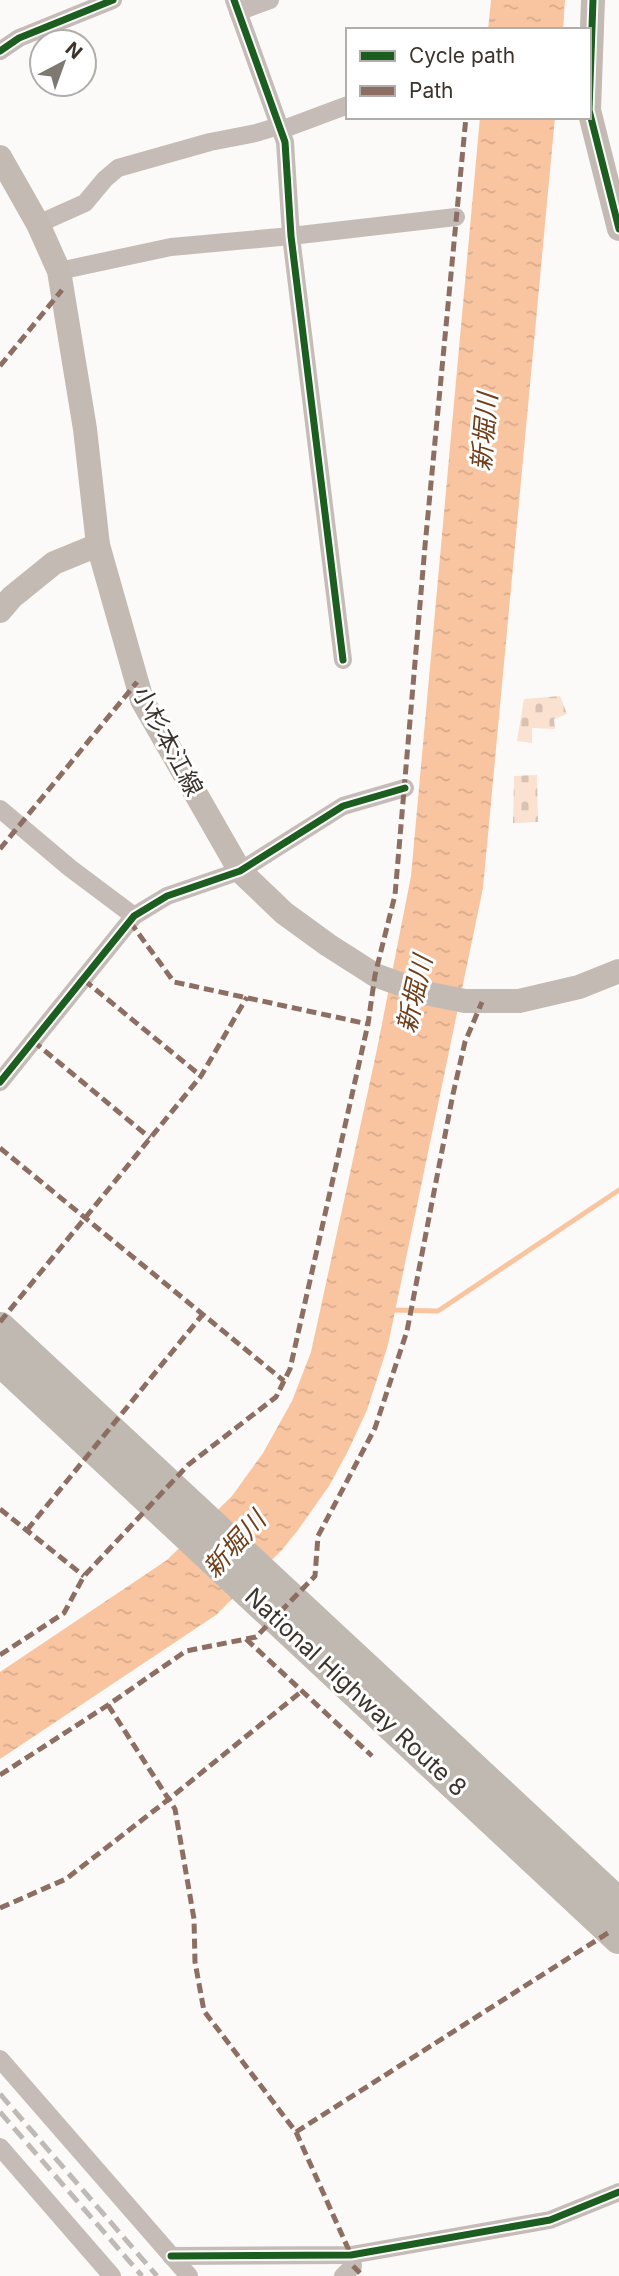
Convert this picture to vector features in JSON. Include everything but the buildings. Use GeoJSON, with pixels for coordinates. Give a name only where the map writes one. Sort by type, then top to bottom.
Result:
{"type":"FeatureCollection","features":[{"type":"Feature","properties":{"kind":"highway","name":"National Highway Route 8"},"geometry":{"type":"LineString","coordinates":[[0,1328],[155,1489]]}},
{"type":"Feature","properties":{"kind":"highway","name":"National Highway Route 8"},"geometry":{"type":"LineString","coordinates":[[0,1360],[155,1489],[619,1904]]}},
{"type":"Feature","properties":{"kind":"highway","name":"National Highway Route 8"},"geometry":{"type":"LineString","coordinates":[[285,1608],[619,1938]]}},
{"type":"Feature","properties":{"kind":"main road"},"geometry":{"type":"LineString","coordinates":[[591,55],[593,0]]}},
{"type":"Feature","properties":{"kind":"main road"},"geometry":{"type":"LineString","coordinates":[[591,118],[619,229]]}},
{"type":"Feature","properties":{"kind":"main road","name":"小杉本江線"},"geometry":{"type":"LineString","coordinates":[[0,157],[38,224],[59,271],[85,429],[98,545],[142,700],[240,871],[284,913],[328,945],[386,980],[425,993],[465,1001],[519,1001],[579,987],[619,971]]}},
{"type":"Feature","properties":{"kind":"main road"},"geometry":{"type":"LineString","coordinates":[[0,611],[12,597],[54,563],[98,545]]}},
{"type":"Feature","properties":{"kind":"street"},"geometry":{"type":"LineString","coordinates":[[0,51],[19,38],[113,0]]}},
{"type":"Feature","properties":{"kind":"street"},"geometry":{"type":"LineString","coordinates":[[271,0],[236,6],[285,142],[291,236],[343,660]]}},
{"type":"Feature","properties":{"kind":"street"},"geometry":{"type":"LineString","coordinates":[[38,224],[85,203],[104,179],[118,168],[210,142],[280,128],[346,106]]}},
{"type":"Feature","properties":{"kind":"street"},"geometry":{"type":"LineString","coordinates":[[59,271],[171,247],[456,217]]}},
{"type":"Feature","properties":{"kind":"street"},"geometry":{"type":"LineString","coordinates":[[0,1082],[134,916],[167,896],[240,871],[343,806],[405,788]]}},
{"type":"Feature","properties":{"kind":"street"},"geometry":{"type":"LineString","coordinates":[[0,809],[70,868],[134,916]]}},
{"type":"Feature","properties":{"kind":"street"},"geometry":{"type":"LineString","coordinates":[[0,2059],[179,2269],[351,2255],[550,2220],[619,2192]]}},
{"type":"Feature","properties":{"kind":"street"},"geometry":{"type":"LineString","coordinates":[[0,2147],[112,2276]]}},
{"type":"Feature","properties":{"kind":"street"},"geometry":{"type":"LineString","coordinates":[[343,2276],[354,2266],[351,2255]]}},
{"type":"Feature","properties":{"kind":"green space"},"geometry":{"type":"Polygon","coordinates":[[[560,696],[567,714],[554,719],[555,729],[532,728],[532,743],[517,741],[524,699],[560,696]]]}},
{"type":"Feature","properties":{"kind":"green space"},"geometry":{"type":"Polygon","coordinates":[[[537,775],[538,822],[513,823],[514,776],[537,775]]]}},
{"type":"Feature","properties":{"kind":"water"},"geometry":{"type":"Polygon","coordinates":[[[491,0],[565,0],[563,28],[488,28],[491,0]]]}},
{"type":"Feature","properties":{"kind":"water","name":"新堀川"},"geometry":{"type":"Polygon","coordinates":[[[480,119],[555,119],[483,888],[388,1345],[367,1410],[329,1486],[298,1530],[282,1550],[216,1615],[0,1759],[0,1672],[167,1560],[232,1496],[263,1453],[292,1401],[311,1352],[376,1054],[411,876],[480,119]]]}},
{"type":"Feature","properties":{"kind":"waterway"},"geometry":{"type":"LineString","coordinates":[[389,1310],[438,1311],[619,1190]]}},
{"type":"Feature","properties":{"kind":"railway"},"geometry":{"type":"LineString","coordinates":[[0,2094],[157,2276]]}},
{"type":"Feature","properties":{"kind":"railway"},"geometry":{"type":"LineString","coordinates":[[0,2112],[142,2276]]}},
{"type":"Feature","properties":{"kind":"marked path"},"geometry":{"type":"LineString","coordinates":[[0,1655],[64,1613],[84,1576],[188,1465],[276,1397],[290,1369],[368,1024],[375,975],[395,895],[466,119]]}},
{"type":"Feature","properties":{"kind":"marked path"},"geometry":{"type":"LineString","coordinates":[[0,366],[62,290]]}},
{"type":"Feature","properties":{"kind":"marked path"},"geometry":{"type":"LineString","coordinates":[[0,849],[137,682]]}},
{"type":"Feature","properties":{"kind":"marked path"},"geometry":{"type":"LineString","coordinates":[[130,922],[174,982],[368,1024]]}},
{"type":"Feature","properties":{"kind":"marked path"},"geometry":{"type":"LineString","coordinates":[[84,980],[201,1076]]}},
{"type":"Feature","properties":{"kind":"marked path"},"geometry":{"type":"LineString","coordinates":[[0,1322],[201,1076],[247,997]]}},
{"type":"Feature","properties":{"kind":"marked path"},"geometry":{"type":"LineString","coordinates":[[0,1775],[186,1651],[256,1637],[315,1576],[318,1536],[375,1428],[407,1331],[453,1094],[465,1042],[482,1002]]}},
{"type":"Feature","properties":{"kind":"marked path"},"geometry":{"type":"LineString","coordinates":[[33,1041],[150,1138]]}},
{"type":"Feature","properties":{"kind":"marked path"},"geometry":{"type":"LineString","coordinates":[[0,1148],[284,1381]]}},
{"type":"Feature","properties":{"kind":"marked path"},"geometry":{"type":"LineString","coordinates":[[27,1530],[203,1314]]}},
{"type":"Feature","properties":{"kind":"marked path"},"geometry":{"type":"LineString","coordinates":[[0,1509],[84,1576]]}},
{"type":"Feature","properties":{"kind":"marked path"},"geometry":{"type":"LineString","coordinates":[[246,1639],[372,1756]]}},
{"type":"Feature","properties":{"kind":"marked path"},"geometry":{"type":"LineString","coordinates":[[0,1908],[66,1879],[302,1691]]}},
{"type":"Feature","properties":{"kind":"marked path"},"geometry":{"type":"LineString","coordinates":[[108,1705],[175,1809],[194,1919],[195,1962],[204,2011],[296,2132],[351,2255]]}},
{"type":"Feature","properties":{"kind":"marked path"},"geometry":{"type":"LineString","coordinates":[[296,2132],[611,1931]]}},
{"type":"Feature","properties":{"kind":"marked path"},"geometry":{"type":"LineString","coordinates":[[353,2266],[363,2276]]}},
{"type":"Feature","properties":{"kind":"cycle path"},"geometry":{"type":"LineString","coordinates":[[0,51],[19,38],[113,0]]}},
{"type":"Feature","properties":{"kind":"cycle path"},"geometry":{"type":"LineString","coordinates":[[234,0],[285,142],[291,236],[343,660]]}},
{"type":"Feature","properties":{"kind":"cycle path"},"geometry":{"type":"LineString","coordinates":[[591,55],[593,0]]}},
{"type":"Feature","properties":{"kind":"cycle path"},"geometry":{"type":"LineString","coordinates":[[591,118],[619,229]]}},
{"type":"Feature","properties":{"kind":"cycle path"},"geometry":{"type":"LineString","coordinates":[[0,1082],[134,916],[167,896],[240,871],[343,806],[405,788]]}},
{"type":"Feature","properties":{"kind":"cycle path"},"geometry":{"type":"LineString","coordinates":[[171,2256],[351,2255],[550,2220],[619,2192]]}}]}
